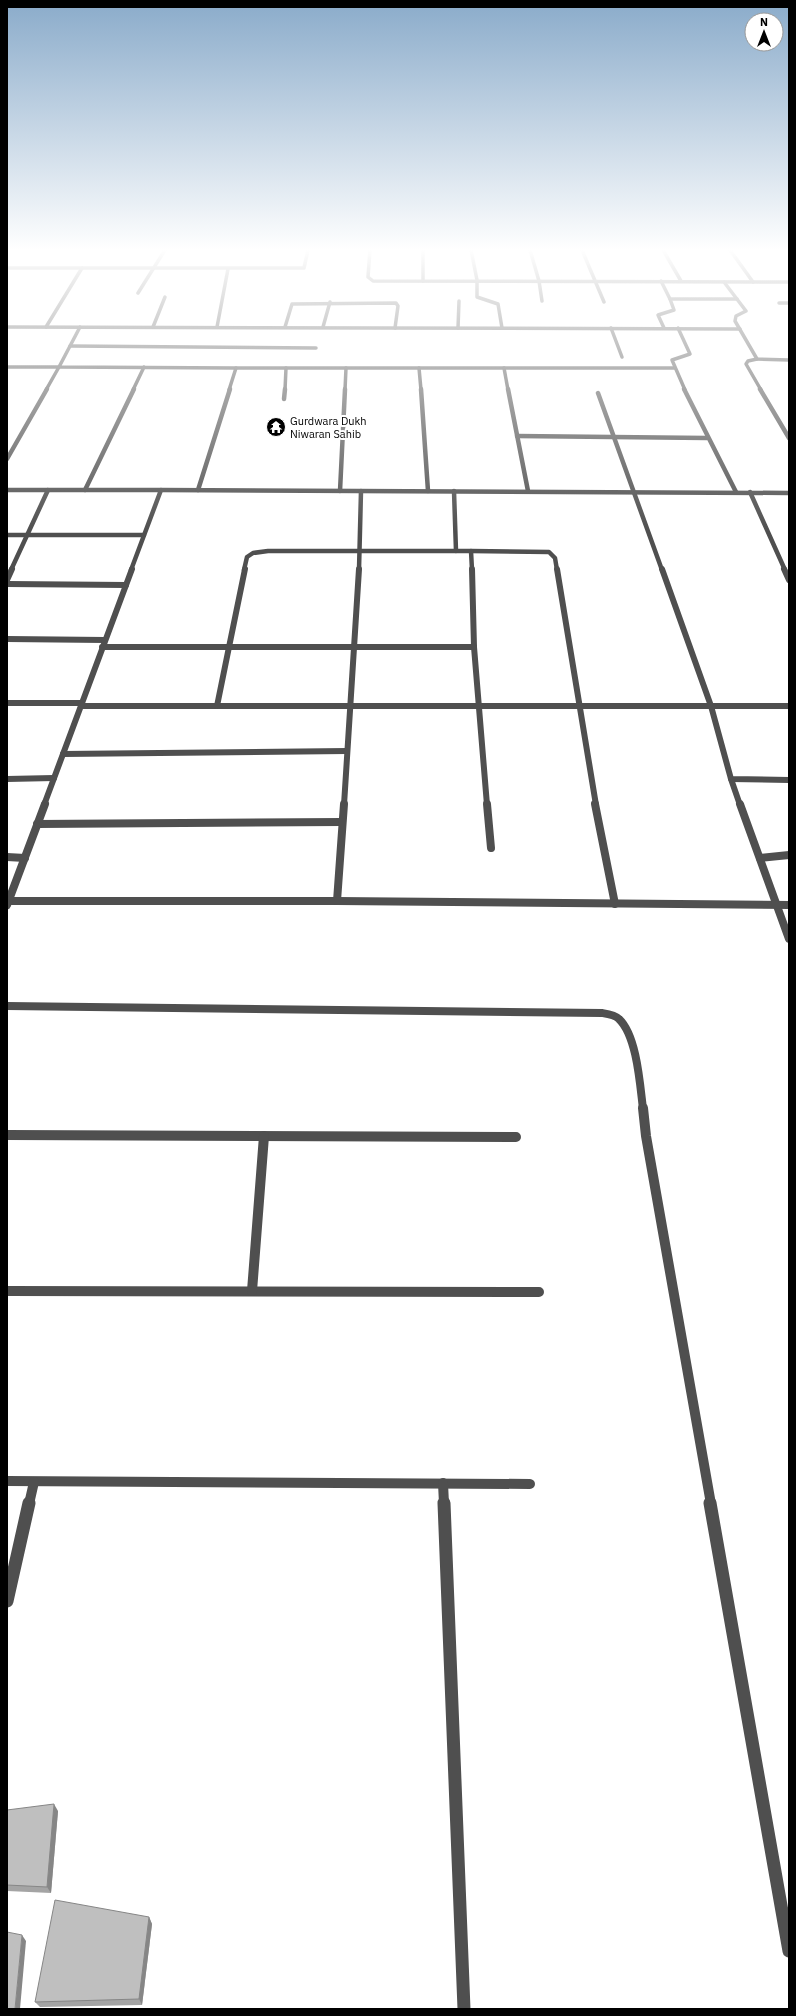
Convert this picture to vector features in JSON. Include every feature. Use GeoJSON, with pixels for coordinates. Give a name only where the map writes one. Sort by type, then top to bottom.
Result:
{"type":"FeatureCollection","features":[{"type":"Feature","properties":{"kind":"street"},"geometry":{"type":"LineString","coordinates":[[617,344],[622,357]]}},
{"type":"Feature","properties":{"kind":"street"},"geometry":{"type":"LineString","coordinates":[[685,344],[690,354],[672,360],[674,368],[707,438],[736,492]]}},
{"type":"Feature","properties":{"kind":"street"},"geometry":{"type":"LineString","coordinates":[[748,344],[756,359]]}},
{"type":"Feature","properties":{"kind":"street"},"geometry":{"type":"LineString","coordinates":[[7,459],[70,346],[316,348]]}},
{"type":"Feature","properties":{"kind":"street"},"geometry":{"type":"LineString","coordinates":[[789,360],[756,359],[748,361],[746,364],[789,438]]}},
{"type":"Feature","properties":{"kind":"street"},"geometry":{"type":"LineString","coordinates":[[7,367],[674,368]]}},
{"type":"Feature","properties":{"kind":"street"},"geometry":{"type":"LineString","coordinates":[[86,490],[144,367]]}},
{"type":"Feature","properties":{"kind":"street"},"geometry":{"type":"LineString","coordinates":[[198,490],[236,368]]}},
{"type":"Feature","properties":{"kind":"street"},"geometry":{"type":"LineString","coordinates":[[284,399],[286,368]]}},
{"type":"Feature","properties":{"kind":"street"},"geometry":{"type":"LineString","coordinates":[[340,491],[346,368]]}},
{"type":"Feature","properties":{"kind":"street"},"geometry":{"type":"LineString","coordinates":[[419,368],[428,491]]}},
{"type":"Feature","properties":{"kind":"street"},"geometry":{"type":"LineString","coordinates":[[504,368],[528,491]]}},
{"type":"Feature","properties":{"kind":"street"},"geometry":{"type":"LineString","coordinates":[[598,393],[711,706],[731,779],[789,939]]}},
{"type":"Feature","properties":{"kind":"street"},"geometry":{"type":"LineString","coordinates":[[517,436],[707,438]]}},
{"type":"Feature","properties":{"kind":"street"},"geometry":{"type":"LineString","coordinates":[[7,490],[789,493]]}},
{"type":"Feature","properties":{"kind":"street"},"geometry":{"type":"LineString","coordinates":[[7,580],[48,490]]}},
{"type":"Feature","properties":{"kind":"street"},"geometry":{"type":"LineString","coordinates":[[161,490],[8,904],[337,901],[789,905]]}},
{"type":"Feature","properties":{"kind":"street"},"geometry":{"type":"LineString","coordinates":[[337,901],[350,706],[356,647],[361,491]]}},
{"type":"Feature","properties":{"kind":"street"},"geometry":{"type":"LineString","coordinates":[[454,491],[456,551]]}},
{"type":"Feature","properties":{"kind":"street"},"geometry":{"type":"LineString","coordinates":[[750,492],[789,580]]}},
{"type":"Feature","properties":{"kind":"street"},"geometry":{"type":"LineString","coordinates":[[7,536],[144,535]]}},
{"type":"Feature","properties":{"kind":"street"},"geometry":{"type":"LineString","coordinates":[[217,706],[247,557],[249,555],[268,551],[549,552],[553,554],[615,904]]}},
{"type":"Feature","properties":{"kind":"street"},"geometry":{"type":"LineString","coordinates":[[471,551],[474,647],[491,848]]}},
{"type":"Feature","properties":{"kind":"street"},"geometry":{"type":"LineString","coordinates":[[7,584],[126,585]]}},
{"type":"Feature","properties":{"kind":"street"},"geometry":{"type":"LineString","coordinates":[[7,639],[105,640]]}},
{"type":"Feature","properties":{"kind":"street"},"geometry":{"type":"LineString","coordinates":[[102,647],[474,647]]}},
{"type":"Feature","properties":{"kind":"street"},"geometry":{"type":"LineString","coordinates":[[7,703],[217,706],[789,706]]}},
{"type":"Feature","properties":{"kind":"street"},"geometry":{"type":"LineString","coordinates":[[63,754],[347,751]]}},
{"type":"Feature","properties":{"kind":"street"},"geometry":{"type":"LineString","coordinates":[[7,779],[54,778]]}},
{"type":"Feature","properties":{"kind":"street"},"geometry":{"type":"LineString","coordinates":[[731,779],[789,780]]}},
{"type":"Feature","properties":{"kind":"street"},"geometry":{"type":"LineString","coordinates":[[37,824],[342,822]]}},
{"type":"Feature","properties":{"kind":"street"},"geometry":{"type":"LineString","coordinates":[[760,858],[789,855]]}},
{"type":"Feature","properties":{"kind":"street"},"geometry":{"type":"LineString","coordinates":[[7,857],[25,858]]}},
{"type":"Feature","properties":{"kind":"street"},"geometry":{"type":"LineString","coordinates":[[7,1006],[572,1012],[610,1015],[624,1022],[633,1047],[646,1136],[789,1951]]}},
{"type":"Feature","properties":{"kind":"street"},"geometry":{"type":"LineString","coordinates":[[7,1135],[516,1137]]}},
{"type":"Feature","properties":{"kind":"street"},"geometry":{"type":"LineString","coordinates":[[252,1291],[264,1136]]}},
{"type":"Feature","properties":{"kind":"street"},"geometry":{"type":"LineString","coordinates":[[7,1290],[539,1292]]}},
{"type":"Feature","properties":{"kind":"street"},"geometry":{"type":"LineString","coordinates":[[7,1481],[530,1484]]}},
{"type":"Feature","properties":{"kind":"street"},"geometry":{"type":"LineString","coordinates":[[7,1601],[34,1482]]}},
{"type":"Feature","properties":{"kind":"street"},"geometry":{"type":"LineString","coordinates":[[443,1483],[464,2009]]}},
{"type":"Feature","properties":{"kind":"building"},"geometry":{"type":"Polygon","coordinates":[[[54,1804],[47,1887],[7,1885],[7,1810],[54,1804]]]}},
{"type":"Feature","properties":{"kind":"building"},"geometry":{"type":"Polygon","coordinates":[[[55,1900],[149,1917],[139,1999],[35,2002],[55,1900]]]}},
{"type":"Feature","properties":{"kind":"building"},"geometry":{"type":"Polygon","coordinates":[[[7,1932],[22,1935],[15,2009],[7,2009],[7,1932]]]}},
{"type":"Feature","properties":{"kind":"place","name":"Gurdwara Dukh Niwaran Sahib"},"geometry":{"type":"Point","coordinates":[276,427]}}]}
